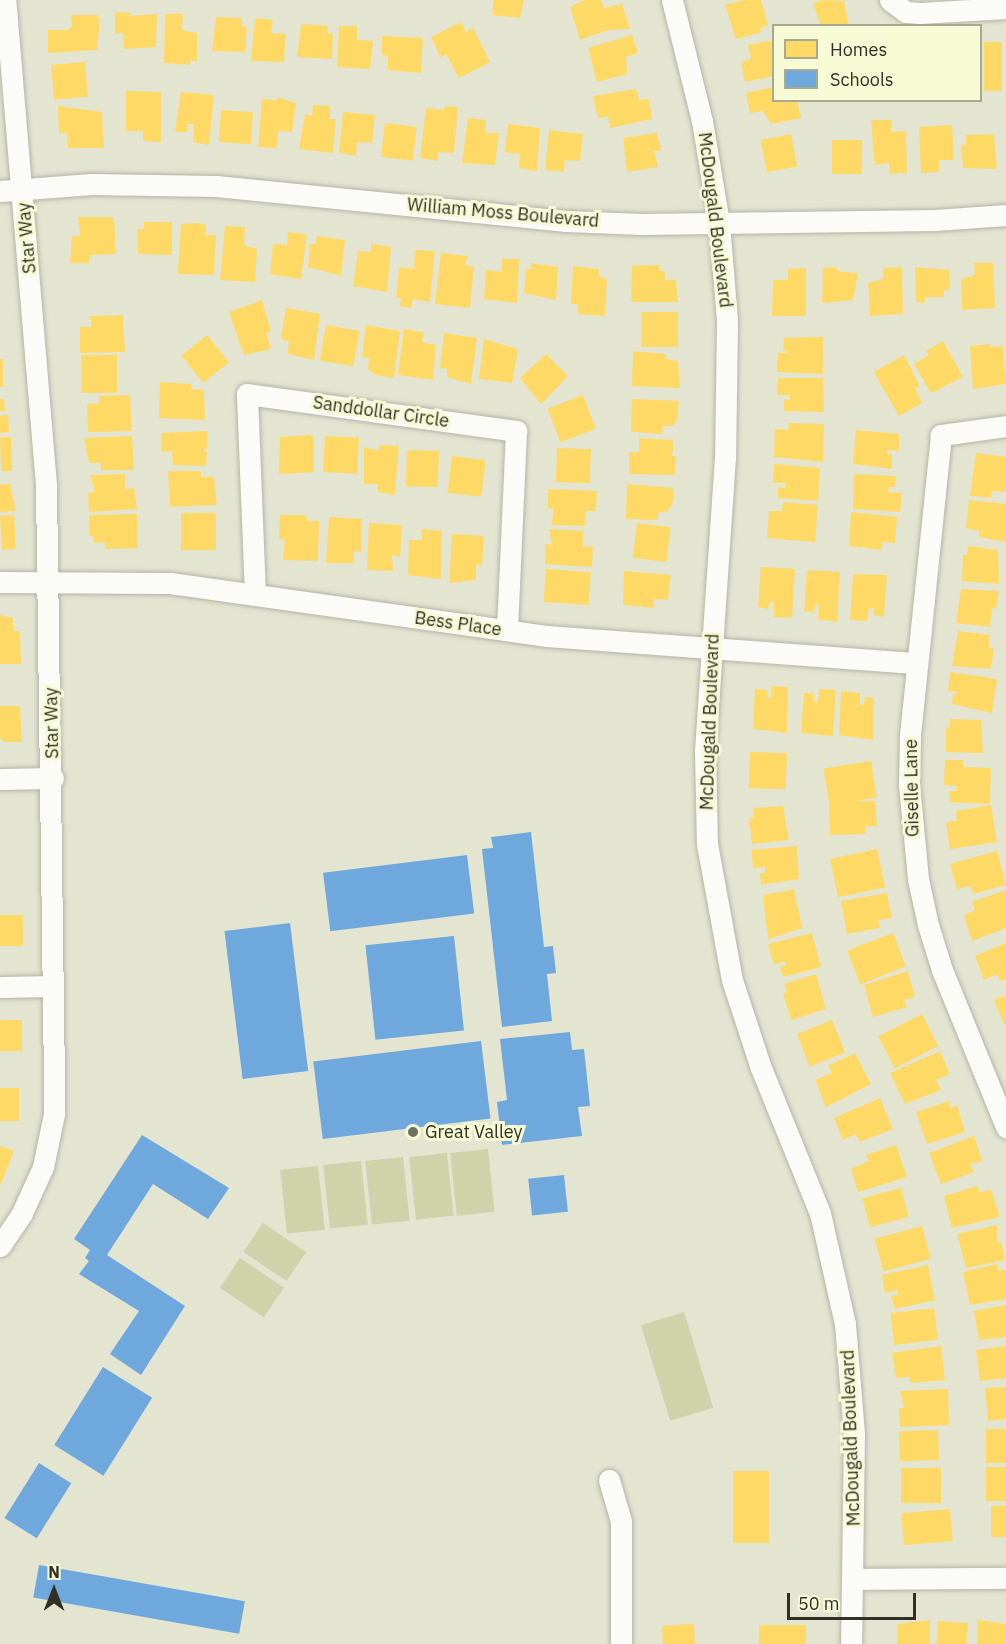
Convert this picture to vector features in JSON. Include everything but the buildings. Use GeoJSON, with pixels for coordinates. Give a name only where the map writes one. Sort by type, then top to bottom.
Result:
{"type":"FeatureCollection","features":[{"type":"Feature","properties":{"kind":"street","name":"Star Way"},"geometry":{"type":"LineString","coordinates":[[0,1246],[34,1190],[49,1142],[54,1114],[50,581],[42,401],[5,0]]}},
{"type":"Feature","properties":{"kind":"street","name":"McDougald Boulevard"},"geometry":{"type":"LineString","coordinates":[[672,0],[702,121],[719,223],[727,321],[728,397],[711,648],[705,797],[713,890],[745,1024],[800,1159],[834,1269],[852,1379],[854,1579],[851,1644]]}},
{"type":"Feature","properties":{"kind":"street"},"geometry":{"type":"LineString","coordinates":[[890,0],[906,12],[920,13],[1006,8]]}},
{"type":"Feature","properties":{"kind":"street","name":"William Moss Boulevard"},"geometry":{"type":"LineString","coordinates":[[0,191],[101,184],[216,186],[566,221],[719,223],[935,220],[1006,214]]}},
{"type":"Feature","properties":{"kind":"street","name":"Sanddollar Circle"},"geometry":{"type":"LineString","coordinates":[[255,595],[247,394],[516,431],[507,630]]}},
{"type":"Feature","properties":{"kind":"street","name":"Giselle Lane"},"geometry":{"type":"LineString","coordinates":[[1006,426],[940,435],[917,663],[909,785],[918,879],[942,970],[1006,1127]]}},
{"type":"Feature","properties":{"kind":"street","name":"Bess Place"},"geometry":{"type":"LineString","coordinates":[[0,582],[170,584],[507,630],[917,663]]}},
{"type":"Feature","properties":{"kind":"street"},"geometry":{"type":"LineString","coordinates":[[0,778],[52,778]]}},
{"type":"Feature","properties":{"kind":"street"},"geometry":{"type":"LineString","coordinates":[[0,987],[53,986]]}},
{"type":"Feature","properties":{"kind":"street"},"geometry":{"type":"LineString","coordinates":[[609,1480],[621,1521],[621,1644]]}},
{"type":"Feature","properties":{"kind":"street"},"geometry":{"type":"LineString","coordinates":[[854,1579],[1006,1578]]}},
{"type":"Feature","properties":{"kind":"green space"},"geometry":{"type":"Polygon","coordinates":[[[488,1149],[495,1212],[457,1216],[450,1153],[488,1149]]]}},
{"type":"Feature","properties":{"kind":"green space"},"geometry":{"type":"Polygon","coordinates":[[[447,1153],[454,1216],[416,1220],[409,1157],[447,1153]]]}},
{"type":"Feature","properties":{"kind":"green space"},"geometry":{"type":"Polygon","coordinates":[[[403,1157],[410,1221],[372,1225],[365,1161],[403,1157]]]}},
{"type":"Feature","properties":{"kind":"green space"},"geometry":{"type":"Polygon","coordinates":[[[361,1161],[368,1225],[330,1229],[323,1165],[361,1161]]]}},
{"type":"Feature","properties":{"kind":"green space"},"geometry":{"type":"Polygon","coordinates":[[[318,1166],[325,1230],[287,1234],[280,1170],[318,1166]]]}},
{"type":"Feature","properties":{"kind":"green space"},"geometry":{"type":"Polygon","coordinates":[[[263,1223],[306,1252],[287,1281],[243,1252],[263,1223]]]}},
{"type":"Feature","properties":{"kind":"green space"},"geometry":{"type":"Polygon","coordinates":[[[240,1258],[284,1288],[264,1317],[220,1288],[240,1258]]]}},
{"type":"Feature","properties":{"kind":"green space"},"geometry":{"type":"Polygon","coordinates":[[[684,1312],[713,1408],[670,1421],[641,1325],[684,1312]]]}},
{"type":"Feature","properties":{"kind":"place","name":"Great Valley"},"geometry":{"type":"Point","coordinates":[413,1132]}}]}
